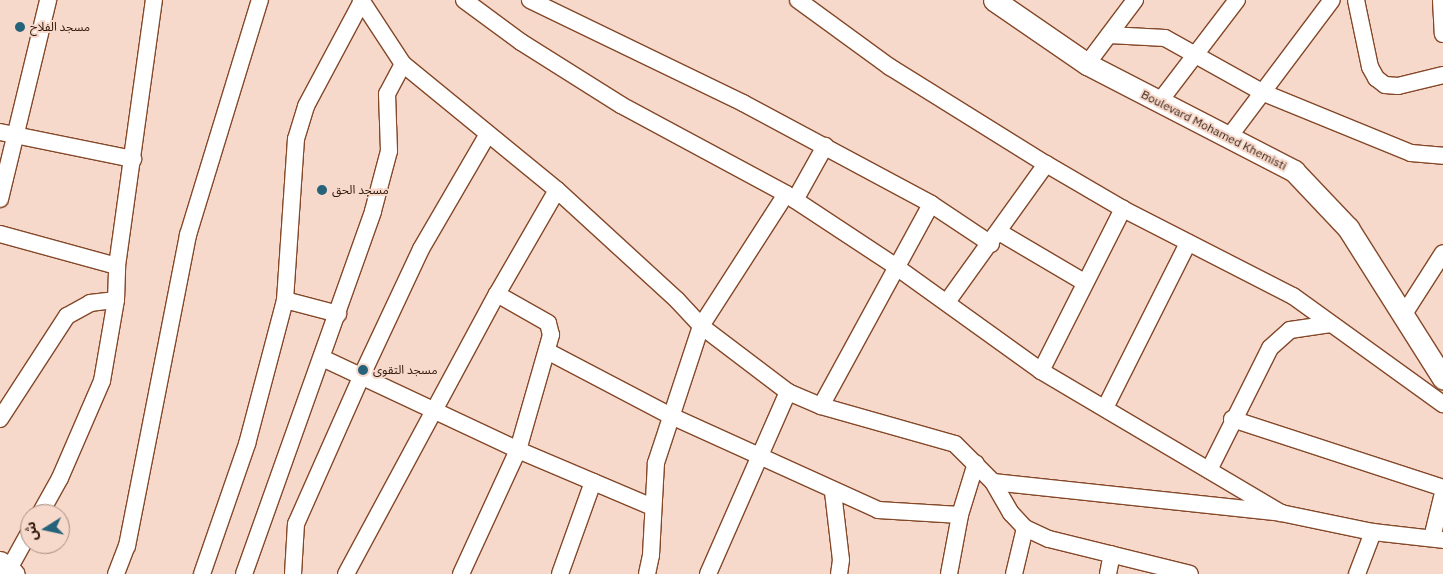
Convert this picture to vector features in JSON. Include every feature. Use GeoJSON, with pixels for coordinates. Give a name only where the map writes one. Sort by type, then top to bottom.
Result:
{"type":"FeatureCollection","features":[{"type":"Feature","properties":{"kind":"main road","name":"Boulevard Mohamed Khemisti"},"geometry":{"type":"LineString","coordinates":[[994,0],[1087,64],[1294,170],[1348,228],[1443,378]]}},
{"type":"Feature","properties":{"kind":"street"},"geometry":{"type":"LineString","coordinates":[[0,199],[8,133],[48,0]]}},
{"type":"Feature","properties":{"kind":"street"},"geometry":{"type":"LineString","coordinates":[[46,504],[60,478],[102,381],[116,300],[117,266],[154,0]]}},
{"type":"Feature","properties":{"kind":"street"},"geometry":{"type":"LineString","coordinates":[[116,574],[127,546],[188,235],[260,0]]}},
{"type":"Feature","properties":{"kind":"street"},"geometry":{"type":"LineString","coordinates":[[464,0],[521,42],[621,106],[791,197],[947,302],[1042,371],[1281,513]]}},
{"type":"Feature","properties":{"kind":"street"},"geometry":{"type":"LineString","coordinates":[[530,0],[825,146],[995,238],[1084,282]]}},
{"type":"Feature","properties":{"kind":"street"},"geometry":{"type":"LineString","coordinates":[[798,0],[890,68],[1046,164],[1188,244],[1293,296],[1443,404]]}},
{"type":"Feature","properties":{"kind":"street"},"geometry":{"type":"LineString","coordinates":[[1087,64],[1135,0]]}},
{"type":"Feature","properties":{"kind":"street"},"geometry":{"type":"LineString","coordinates":[[1160,102],[1237,0]]}},
{"type":"Feature","properties":{"kind":"street"},"geometry":{"type":"LineString","coordinates":[[1229,138],[1332,0]]}},
{"type":"Feature","properties":{"kind":"street"},"geometry":{"type":"LineString","coordinates":[[1356,0],[1370,67],[1376,78],[1385,85],[1398,86],[1443,75]]}},
{"type":"Feature","properties":{"kind":"street"},"geometry":{"type":"LineString","coordinates":[[1441,0],[1443,34]]}},
{"type":"Feature","properties":{"kind":"street"},"geometry":{"type":"LineString","coordinates":[[202,574],[247,444],[285,300],[296,139],[306,106],[362,1],[403,64],[556,190],[677,300],[701,326],[788,392],[821,406],[955,444],[993,482],[1011,513],[1026,528],[1049,539],[1190,574]]}},
{"type":"Feature","properties":{"kind":"street"},"geometry":{"type":"LineString","coordinates":[[1109,35],[1165,38],[1264,93],[1411,152],[1443,156]]}},
{"type":"Feature","properties":{"kind":"street"},"geometry":{"type":"LineString","coordinates":[[244,574],[338,314],[386,167],[391,134],[387,94],[403,64]]}},
{"type":"Feature","properties":{"kind":"street"},"geometry":{"type":"LineString","coordinates":[[8,133],[133,159]]}},
{"type":"Feature","properties":{"kind":"street"},"geometry":{"type":"LineString","coordinates":[[293,574],[296,524],[362,375],[421,249],[488,134]]}},
{"type":"Feature","properties":{"kind":"street"},"geometry":{"type":"LineString","coordinates":[[647,574],[651,555],[652,507],[656,462],[670,414],[701,326],[825,146]]}},
{"type":"Feature","properties":{"kind":"street"},"geometry":{"type":"LineString","coordinates":[[947,302],[995,238],[1046,164]]}},
{"type":"Feature","properties":{"kind":"street"},"geometry":{"type":"LineString","coordinates":[[346,574],[497,294],[556,190]]}},
{"type":"Feature","properties":{"kind":"street"},"geometry":{"type":"LineString","coordinates":[[821,406],[894,266],[931,204]]}},
{"type":"Feature","properties":{"kind":"street"},"geometry":{"type":"LineString","coordinates":[[1042,371],[1084,282],[1123,209]]}},
{"type":"Feature","properties":{"kind":"street"},"geometry":{"type":"LineString","coordinates":[[0,234],[117,266]]}},
{"type":"Feature","properties":{"kind":"street"},"geometry":{"type":"LineString","coordinates":[[1105,408],[1188,244]]}},
{"type":"Feature","properties":{"kind":"street"},"geometry":{"type":"LineString","coordinates":[[1404,314],[1443,252]]}},
{"type":"Feature","properties":{"kind":"street"},"geometry":{"type":"LineString","coordinates":[[461,574],[518,450],[552,329],[548,323],[497,294]]}},
{"type":"Feature","properties":{"kind":"street"},"geometry":{"type":"LineString","coordinates":[[0,418],[67,316],[90,303],[116,300]]}},
{"type":"Feature","properties":{"kind":"street"},"geometry":{"type":"LineString","coordinates":[[285,300],[338,314]]}},
{"type":"Feature","properties":{"kind":"street"},"geometry":{"type":"LineString","coordinates":[[1209,470],[1232,419],[1270,348],[1281,335],[1302,327],[1331,324]]}},
{"type":"Feature","properties":{"kind":"street"},"geometry":{"type":"LineString","coordinates":[[547,351],[670,414],[833,492],[878,510],[960,515]]}},
{"type":"Feature","properties":{"kind":"street"},"geometry":{"type":"LineString","coordinates":[[322,358],[435,409],[518,450],[652,507]]}},
{"type":"Feature","properties":{"kind":"street"},"geometry":{"type":"LineString","coordinates":[[708,574],[788,392]]}},
{"type":"Feature","properties":{"kind":"street"},"geometry":{"type":"LineString","coordinates":[[1232,419],[1443,488]]}},
{"type":"Feature","properties":{"kind":"street"},"geometry":{"type":"LineString","coordinates":[[948,574],[960,515],[976,463]]}},
{"type":"Feature","properties":{"kind":"street"},"geometry":{"type":"LineString","coordinates":[[560,574],[594,482]]}},
{"type":"Feature","properties":{"kind":"street"},"geometry":{"type":"LineString","coordinates":[[993,482],[1281,513],[1373,532],[1437,539],[1443,493]]}},
{"type":"Feature","properties":{"kind":"street"},"geometry":{"type":"LineString","coordinates":[[833,492],[841,560],[839,574]]}},
{"type":"Feature","properties":{"kind":"street"},"geometry":{"type":"LineString","coordinates":[[1014,574],[1026,528]]}},
{"type":"Feature","properties":{"kind":"street"},"geometry":{"type":"LineString","coordinates":[[1357,574],[1373,532]]}},
{"type":"Feature","properties":{"kind":"street"},"geometry":{"type":"LineString","coordinates":[[8,568],[20,548]]}},
{"type":"Feature","properties":{"kind":"street"},"geometry":{"type":"LineString","coordinates":[[1108,574],[1112,554]]}},
{"type":"Feature","properties":{"kind":"place","name":"مسجد الفلاح"},"geometry":{"type":"Point","coordinates":[20,27]}},
{"type":"Feature","properties":{"kind":"place","name":"مسجد الحق"},"geometry":{"type":"Point","coordinates":[322,190]}},
{"type":"Feature","properties":{"kind":"place","name":"مسجد التقوى"},"geometry":{"type":"Point","coordinates":[363,370]}}]}
